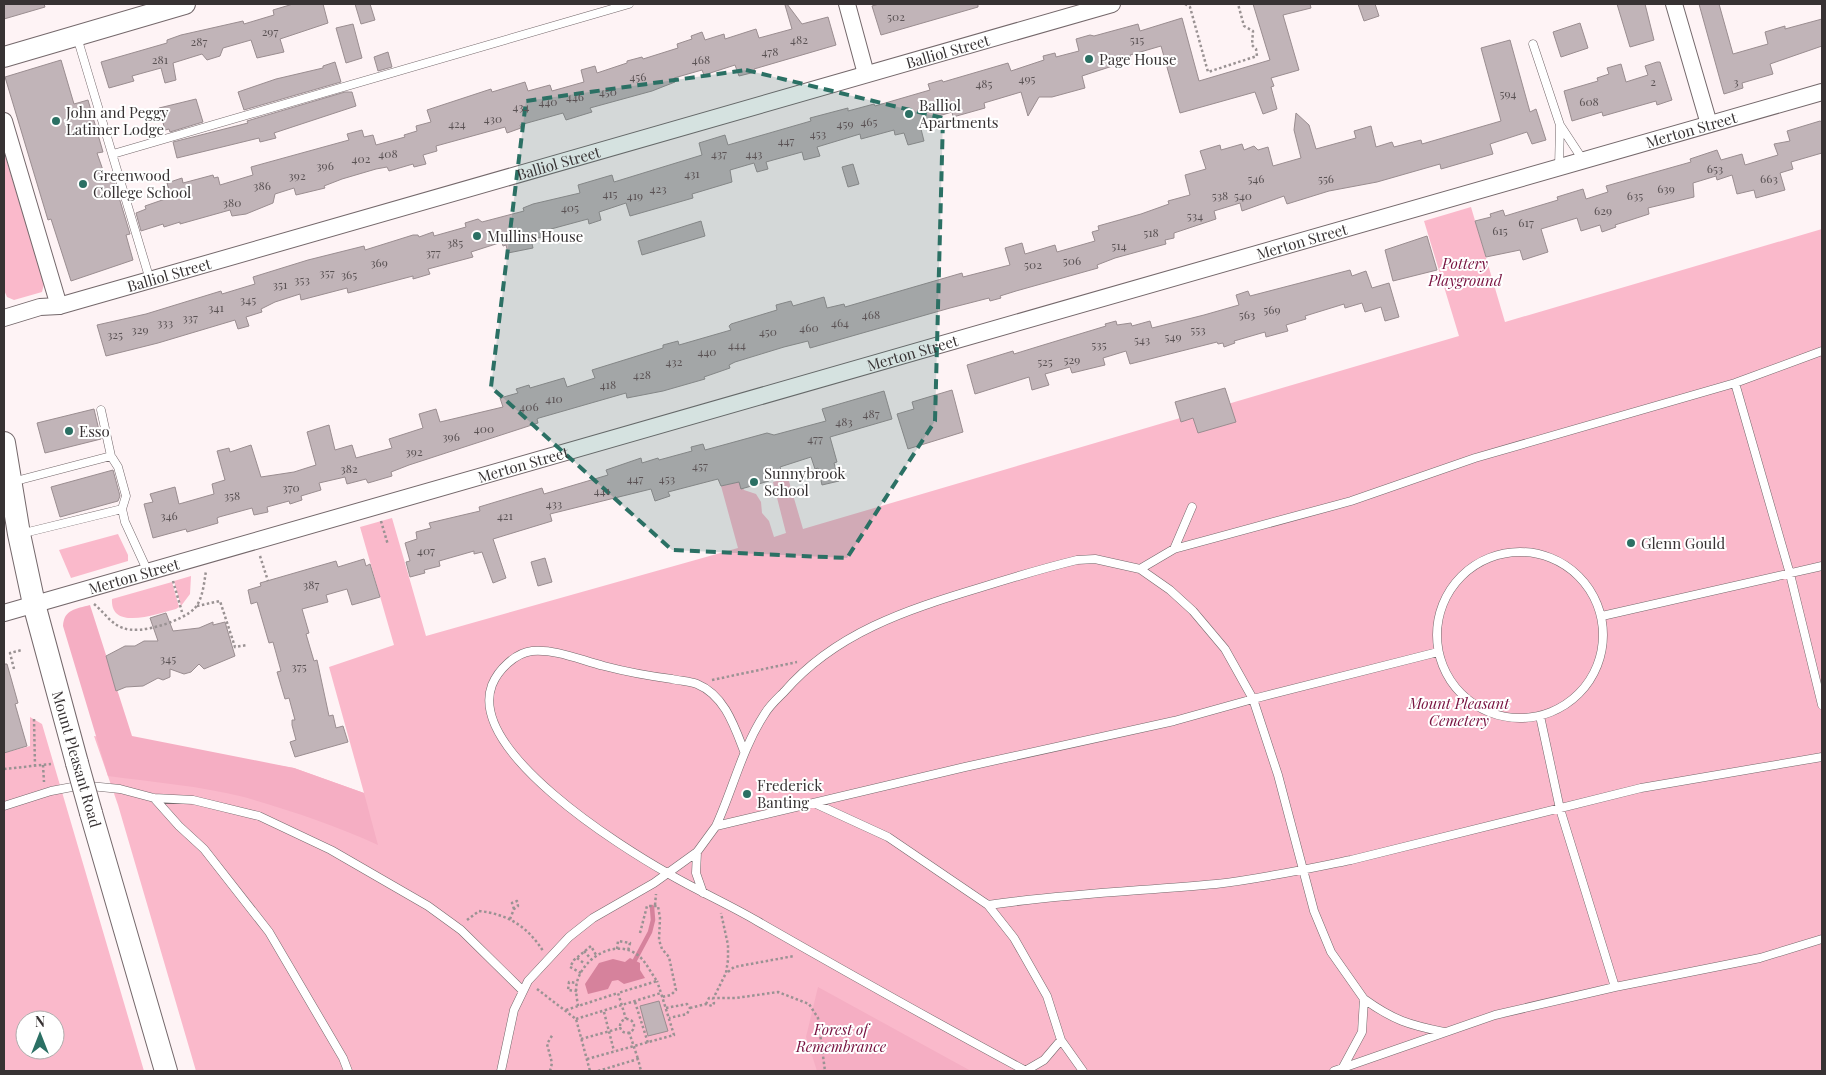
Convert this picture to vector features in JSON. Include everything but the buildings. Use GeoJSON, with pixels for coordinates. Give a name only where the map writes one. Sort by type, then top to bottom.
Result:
{"type":"FeatureCollection","features":[{"type":"Feature","properties":{"kind":"main road","name":"Mount Pleasant Road"},"geometry":{"type":"LineString","coordinates":[[6,462],[34,604],[91,813],[166,1071]]}},
{"type":"Feature","properties":{"kind":"street"},"geometry":{"type":"LineString","coordinates":[[4,57],[185,4]]}},
{"type":"Feature","properties":{"kind":"street"},"geometry":{"type":"LineString","coordinates":[[847,4],[866,74]]}},
{"type":"Feature","properties":{"kind":"street","name":"Balliol Street"},"geometry":{"type":"LineString","coordinates":[[4,318],[40,307],[59,306],[1112,4]]}},
{"type":"Feature","properties":{"kind":"street"},"geometry":{"type":"LineString","coordinates":[[1674,4],[1709,124]]}},
{"type":"Feature","properties":{"kind":"street","name":"Merton Street"},"geometry":{"type":"LineString","coordinates":[[4,613],[1822,92]]}},
{"type":"Feature","properties":{"kind":"street"},"geometry":{"type":"LineString","coordinates":[[4,121],[59,306]]}},
{"type":"Feature","properties":{"kind":"lane"},"geometry":{"type":"LineString","coordinates":[[113,154],[629,4]]}},
{"type":"Feature","properties":{"kind":"lane"},"geometry":{"type":"LineString","coordinates":[[77,36],[150,280]]}},
{"type":"Feature","properties":{"kind":"lane"},"geometry":{"type":"LineString","coordinates":[[1533,44],[1560,125],[1583,160]]}},
{"type":"Feature","properties":{"kind":"lane"},"geometry":{"type":"LineString","coordinates":[[1559,167],[1560,125]]}},
{"type":"Feature","properties":{"kind":"lane"},"geometry":{"type":"LineString","coordinates":[[1140,569],[1174,549],[1351,501],[1475,458],[1735,383],[1822,351]]}},
{"type":"Feature","properties":{"kind":"lane"},"geometry":{"type":"LineString","coordinates":[[1735,383],[1790,574],[1822,705]]}},
{"type":"Feature","properties":{"kind":"lane"},"geometry":{"type":"LineString","coordinates":[[101,410],[111,456],[118,467],[126,496],[122,508],[125,522],[148,572]]}},
{"type":"Feature","properties":{"kind":"lane"},"geometry":{"type":"LineString","coordinates":[[6,462],[111,456]]}},
{"type":"Feature","properties":{"kind":"lane"},"geometry":{"type":"LineString","coordinates":[[1174,549],[1192,507]]}},
{"type":"Feature","properties":{"kind":"lane"},"geometry":{"type":"LineString","coordinates":[[19,534],[122,508]]}},
{"type":"Feature","properties":{"kind":"lane"},"geometry":{"type":"LineString","coordinates":[[1516,551],[1545,554],[1571,568],[1591,589],[1602,616],[1604,642],[1598,667],[1584,689],[1564,706],[1540,716],[1513,718],[1488,712],[1480,707],[1465,697],[1448,677],[1438,652],[1437,623],[1446,596],[1464,573],[1488,557],[1516,551]]}},
{"type":"Feature","properties":{"kind":"lane"},"geometry":{"type":"LineString","coordinates":[[501,1071],[514,1010],[528,981],[569,937],[593,918],[668,874],[697,852],[716,826],[733,789],[744,751],[765,713],[803,670],[837,645],[881,621],[923,605],[1051,566],[1077,560],[1095,559],[1140,569],[1170,590],[1193,611],[1225,649],[1253,698],[1278,775],[1314,911],[1332,952],[1364,999],[1385,1014],[1408,1025],[1444,1032]]}},
{"type":"Feature","properties":{"kind":"lane"},"geometry":{"type":"LineString","coordinates":[[1602,616],[1822,566]]}},
{"type":"Feature","properties":{"kind":"lane"},"geometry":{"type":"LineString","coordinates":[[744,751],[724,706],[710,692],[696,683],[622,671],[564,653],[546,651],[528,652],[508,663],[492,684],[489,698],[490,713],[499,735],[510,750],[552,793],[582,818],[668,874],[1026,1071],[1044,1060],[1061,1040]]}},
{"type":"Feature","properties":{"kind":"lane"},"geometry":{"type":"LineString","coordinates":[[716,826],[1174,721],[1253,698],[1438,652]]}},
{"type":"Feature","properties":{"kind":"lane"},"geometry":{"type":"LineString","coordinates":[[1540,716],[1560,809],[1615,987]]}},
{"type":"Feature","properties":{"kind":"lane"},"geometry":{"type":"LineString","coordinates":[[988,905],[1041,898],[1218,883],[1303,870],[1641,788],[1822,757]]}},
{"type":"Feature","properties":{"kind":"lane"},"geometry":{"type":"LineString","coordinates":[[4,806],[52,790],[90,786],[120,789],[154,798],[193,800],[260,816],[331,850],[428,906],[461,930],[522,990]]}},
{"type":"Feature","properties":{"kind":"lane"},"geometry":{"type":"LineString","coordinates":[[154,798],[179,826],[204,849],[269,932],[343,1058],[348,1071]]}},
{"type":"Feature","properties":{"kind":"lane"},"geometry":{"type":"LineString","coordinates":[[814,803],[888,837],[988,905],[1014,938],[1048,996],[1061,1040],[1083,1071]]}},
{"type":"Feature","properties":{"kind":"lane"},"geometry":{"type":"LineString","coordinates":[[697,852],[696,873],[703,893]]}},
{"type":"Feature","properties":{"kind":"lane"},"geometry":{"type":"LineString","coordinates":[[1338,1070],[1495,1015],[1615,987],[1760,958],[1806,946],[1822,939]]}},
{"type":"Feature","properties":{"kind":"lane"},"geometry":{"type":"LineString","coordinates":[[1338,1070],[1362,1032],[1364,999]]}},
{"type":"Feature","properties":{"kind":"path"},"geometry":{"type":"LineString","coordinates":[[1184,4],[1190,6],[1208,72],[1257,56],[1256,49],[1252,45],[1253,31],[1244,26],[1238,4]]}},
{"type":"Feature","properties":{"kind":"path"},"geometry":{"type":"LineString","coordinates":[[381,520],[388,545]]}},
{"type":"Feature","properties":{"kind":"path"},"geometry":{"type":"LineString","coordinates":[[260,554],[268,581]]}},
{"type":"Feature","properties":{"kind":"path"},"geometry":{"type":"LineString","coordinates":[[196,607],[201,596],[207,570]]}},
{"type":"Feature","properties":{"kind":"path"},"geometry":{"type":"LineString","coordinates":[[172,579],[182,612]]}},
{"type":"Feature","properties":{"kind":"path"},"geometry":{"type":"LineString","coordinates":[[92,602],[112,622],[129,630],[150,628],[177,620],[196,607],[220,601],[235,647],[247,646]]}},
{"type":"Feature","properties":{"kind":"path"},"geometry":{"type":"LineString","coordinates":[[14,669],[10,653],[22,650]]}},
{"type":"Feature","properties":{"kind":"path"},"geometry":{"type":"LineString","coordinates":[[696,683],[820,657]]}},
{"type":"Feature","properties":{"kind":"path"},"geometry":{"type":"LineString","coordinates":[[34,719],[35,766]]}},
{"type":"Feature","properties":{"kind":"path"},"geometry":{"type":"LineString","coordinates":[[4,769],[52,764]]}},
{"type":"Feature","properties":{"kind":"path"},"geometry":{"type":"LineString","coordinates":[[43,765],[44,783],[52,783],[52,790]]}},
{"type":"Feature","properties":{"kind":"path"},"geometry":{"type":"LineString","coordinates":[[669,1018],[686,1014],[690,1008],[706,1004],[712,1006],[714,1003],[713,999],[726,973],[728,945],[718,900]]}},
{"type":"Feature","properties":{"kind":"path"},"geometry":{"type":"LineString","coordinates":[[576,1020],[661,995],[671,995],[676,990],[669,957],[662,949],[659,940],[660,918],[658,906],[646,906],[640,933]]}},
{"type":"Feature","properties":{"kind":"path"},"geometry":{"type":"LineString","coordinates":[[510,919],[514,909]]}},
{"type":"Feature","properties":{"kind":"path"},"geometry":{"type":"LineString","coordinates":[[461,930],[470,916],[479,911],[494,913],[510,919],[530,933],[549,959]]}},
{"type":"Feature","properties":{"kind":"path"},"geometry":{"type":"LineString","coordinates":[[617,949],[618,941],[630,943],[628,951]]}},
{"type":"Feature","properties":{"kind":"path"},"geometry":{"type":"LineString","coordinates":[[581,973],[570,967],[577,958],[591,946],[596,955]]}},
{"type":"Feature","properties":{"kind":"path"},"geometry":{"type":"LineString","coordinates":[[578,1006],[577,983],[585,964],[604,951],[617,949],[628,951],[640,957],[657,981],[674,1035],[587,1059]]}},
{"type":"Feature","properties":{"kind":"path"},"geometry":{"type":"LineString","coordinates":[[726,973],[734,967],[794,956],[806,950]]}},
{"type":"Feature","properties":{"kind":"path"},"geometry":{"type":"LineString","coordinates":[[584,951],[591,959]]}},
{"type":"Feature","properties":{"kind":"path"},"geometry":{"type":"LineString","coordinates":[[577,958],[585,964]]}},
{"type":"Feature","properties":{"kind":"path"},"geometry":{"type":"LineString","coordinates":[[528,981],[576,1020],[590,1071]]}},
{"type":"Feature","properties":{"kind":"path"},"geometry":{"type":"LineString","coordinates":[[566,1010],[657,981]]}},
{"type":"Feature","properties":{"kind":"path"},"geometry":{"type":"LineString","coordinates":[[576,991],[568,990],[569,982],[577,983]]}},
{"type":"Feature","properties":{"kind":"path"},"geometry":{"type":"LineString","coordinates":[[706,1004],[708,998],[778,992],[794,996],[809,1004],[818,1018],[825,1071]]}},
{"type":"Feature","properties":{"kind":"path"},"geometry":{"type":"LineString","coordinates":[[618,993],[626,1019]]}},
{"type":"Feature","properties":{"kind":"path"},"geometry":{"type":"LineString","coordinates":[[635,1002],[648,1043]]}},
{"type":"Feature","properties":{"kind":"path"},"geometry":{"type":"LineString","coordinates":[[666,1008],[682,1004],[687,1004],[690,1008]]}},
{"type":"Feature","properties":{"kind":"path"},"geometry":{"type":"LineString","coordinates":[[604,1012],[614,1052]]}},
{"type":"Feature","properties":{"kind":"path"},"geometry":{"type":"LineString","coordinates":[[626,1019],[630,1019],[634,1024]]}},
{"type":"Feature","properties":{"kind":"path"},"geometry":{"type":"LineString","coordinates":[[621,1028],[621,1024],[626,1019]]}},
{"type":"Feature","properties":{"kind":"path"},"geometry":{"type":"LineString","coordinates":[[634,1024],[641,1022]]}},
{"type":"Feature","properties":{"kind":"path"},"geometry":{"type":"LineString","coordinates":[[630,1032],[634,1028],[634,1024]]}},
{"type":"Feature","properties":{"kind":"path"},"geometry":{"type":"LineString","coordinates":[[581,1039],[621,1028]]}},
{"type":"Feature","properties":{"kind":"path"},"geometry":{"type":"LineString","coordinates":[[621,1028],[623,1031],[630,1032]]}},
{"type":"Feature","properties":{"kind":"path"},"geometry":{"type":"LineString","coordinates":[[630,1032],[641,1071]]}},
{"type":"Feature","properties":{"kind":"path"},"geometry":{"type":"LineString","coordinates":[[550,1071],[552,1063],[546,1044],[553,1034]]}},
{"type":"Feature","properties":{"kind":"path"},"geometry":{"type":"LineString","coordinates":[[598,1071],[638,1059]]}},
{"type":"Feature","properties":{"kind":"highlighted area"},"geometry":{"type":"Polygon","coordinates":[[[746,70],[943,118],[935,421],[847,558],[672,550],[491,387],[526,101],[746,70]]]}},
{"type":"Feature","properties":{"kind":"green space"},"geometry":{"type":"Polygon","coordinates":[[[4,152],[44,284],[42,292],[14,300],[7,297],[4,290],[4,152]]]}},
{"type":"Feature","properties":{"kind":"green space","name":"Mount Pleasant Cemetery"},"geometry":{"type":"Polygon","coordinates":[[[1471,207],[1505,322],[1822,229],[1822,1071],[196,1071],[118,805],[94,736],[294,768],[364,793],[329,667],[394,645],[360,527],[392,518],[426,636],[738,548],[721,486],[739,482],[744,490],[756,494],[761,502],[762,513],[769,521],[774,537],[786,533],[773,482],[788,478],[803,529],[1459,336],[1424,221],[1471,207]]]}},
{"type":"Feature","properties":{"kind":"green space"},"geometry":{"type":"Polygon","coordinates":[[[118,534],[128,555],[128,561],[71,578],[59,550],[118,534]]]}},
{"type":"Feature","properties":{"kind":"green space"},"geometry":{"type":"Polygon","coordinates":[[[191,576],[190,594],[181,606],[174,581],[191,576]]]}},
{"type":"Feature","properties":{"kind":"green space"},"geometry":{"type":"Polygon","coordinates":[[[172,582],[179,607],[176,609],[148,616],[127,618],[119,615],[114,609],[112,599],[172,582]]]}},
{"type":"Feature","properties":{"kind":"green space"},"geometry":{"type":"Polygon","coordinates":[[[90,605],[132,736],[294,768],[364,793],[378,845],[312,818],[244,797],[193,787],[108,776],[63,626],[68,613],[90,605]]]}},
{"type":"Feature","properties":{"kind":"green space"},"geometry":{"type":"Polygon","coordinates":[[[30,717],[42,724],[144,1071],[4,1071],[4,753],[30,746],[30,717]]]}},
{"type":"Feature","properties":{"kind":"green space","name":"Forest of Remembrance"},"geometry":{"type":"Polygon","coordinates":[[[818,987],[971,1071],[817,1071],[806,1037],[818,987]]]}},
{"type":"Feature","properties":{"kind":"shaded area"},"geometry":{"type":"Polygon","coordinates":[[[630,958],[640,963],[640,970],[645,978],[624,984],[618,980],[612,981],[608,989],[588,994],[585,984],[599,963],[613,959],[625,962],[630,958]]]}},
{"type":"Feature","properties":{"kind":"waterway"},"geometry":{"type":"LineString","coordinates":[[635,960],[650,932],[653,920],[652,907]]}},
{"type":"Feature","properties":{"kind":"place","name":"Page House"},"geometry":{"type":"Point","coordinates":[1089,59]}},
{"type":"Feature","properties":{"kind":"place","name":"Balliol Apartments"},"geometry":{"type":"Point","coordinates":[909,114]}},
{"type":"Feature","properties":{"kind":"place","name":"John and Peggy Latimer Lodge"},"geometry":{"type":"Point","coordinates":[56,121]}},
{"type":"Feature","properties":{"kind":"place","name":"Greenwood College School"},"geometry":{"type":"Point","coordinates":[83,184]}},
{"type":"Feature","properties":{"kind":"place","name":"Mullins House"},"geometry":{"type":"Point","coordinates":[477,236]}},
{"type":"Feature","properties":{"kind":"place","name":"Esso"},"geometry":{"type":"Point","coordinates":[69,431]}},
{"type":"Feature","properties":{"kind":"place","name":"Sunnybrook School"},"geometry":{"type":"Point","coordinates":[754,482]}},
{"type":"Feature","properties":{"kind":"place","name":"Glenn Gould"},"geometry":{"type":"Point","coordinates":[1631,543]}},
{"type":"Feature","properties":{"kind":"place","name":"Frederick Banting"},"geometry":{"type":"Point","coordinates":[747,794]}},
{"type":"Feature","properties":{"kind":"park label","name":"Pottery Playground"},"geometry":{"type":"Point","coordinates":[1465,272]}}]}
